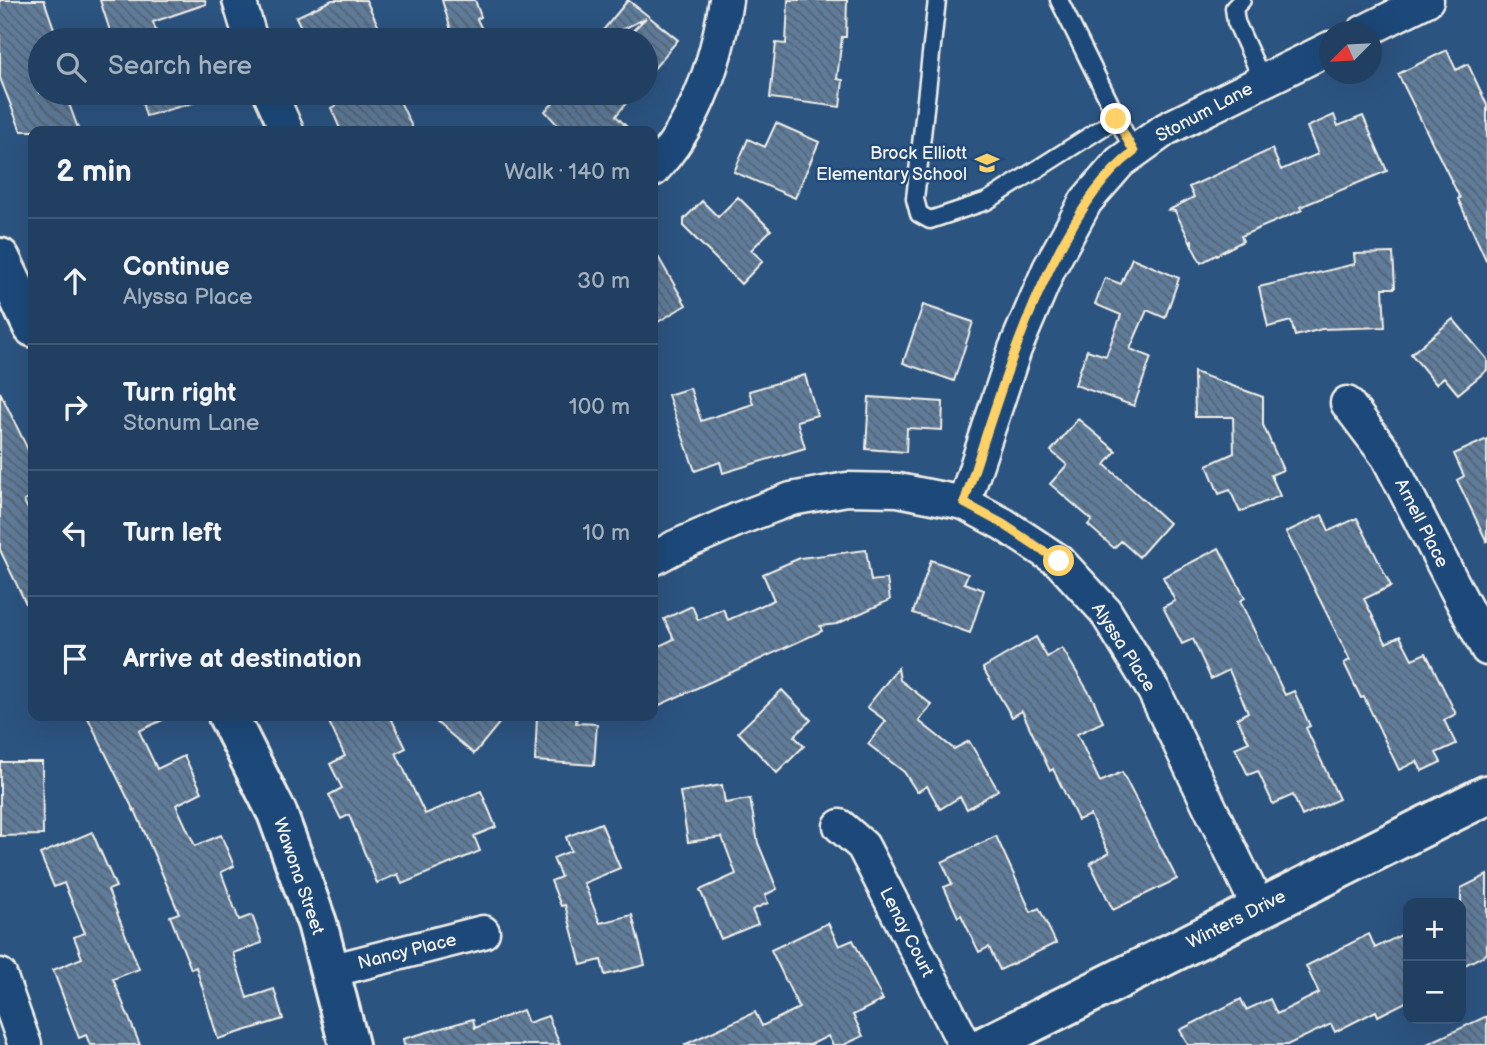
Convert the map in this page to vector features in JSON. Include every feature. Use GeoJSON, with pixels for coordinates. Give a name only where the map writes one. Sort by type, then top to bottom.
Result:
{"type":"FeatureCollection","features":[{"type":"Feature","properties":{"kind":"street"},"geometry":{"type":"LineString","coordinates":[[239,0],[247,28]]}},
{"type":"Feature","properties":{"kind":"street"},"geometry":{"type":"LineString","coordinates":[[658,165],[695,109],[720,40],[726,0]]}},
{"type":"Feature","properties":{"kind":"street"},"geometry":{"type":"LineString","coordinates":[[1382,22],[1427,0]]}},
{"type":"Feature","properties":{"kind":"street","name":"Stonum Lane"},"geometry":{"type":"LineString","coordinates":[[964,503],[1015,349],[1049,269],[1086,201],[1120,162],[1166,129],[1319,53]]}},
{"type":"Feature","properties":{"kind":"street"},"geometry":{"type":"LineString","coordinates":[[275,105],[285,126]]}},
{"type":"Feature","properties":{"kind":"street"},"geometry":{"type":"LineString","coordinates":[[0,258],[28,317]]}},
{"type":"Feature","properties":{"kind":"street","name":"Arnell Place"},"geometry":{"type":"LineString","coordinates":[[1347,402],[1387,456],[1487,649]]}},
{"type":"Feature","properties":{"kind":"street","name":"Alyssa Place"},"geometry":{"type":"LineString","coordinates":[[658,556],[741,518],[791,499],[836,491],[898,490],[964,503],[1003,524],[1059,561],[1105,611],[1154,691],[1258,907]]}},
{"type":"Feature","properties":{"kind":"street","name":"Wawona Street"},"geometry":{"type":"LineString","coordinates":[[231,721],[277,813],[317,923],[349,1045]]}},
{"type":"Feature","properties":{"kind":"street","name":"Winters Drive"},"geometry":{"type":"LineString","coordinates":[[987,1045],[1487,794]]}},
{"type":"Feature","properties":{"kind":"street","name":"Lenay Court"},"geometry":{"type":"LineString","coordinates":[[840,826],[863,846],[965,1045]]}},
{"type":"Feature","properties":{"kind":"street","name":"Nancy Place"},"geometry":{"type":"LineString","coordinates":[[330,971],[483,932]]}},
{"type":"Feature","properties":{"kind":"street"},"geometry":{"type":"LineString","coordinates":[[0,975],[25,1045]]}},
{"type":"Feature","properties":{"kind":"lane"},"geometry":{"type":"LineString","coordinates":[[937,0],[915,200],[919,214],[930,220],[987,201],[1116,119]]}},
{"type":"Feature","properties":{"kind":"lane"},"geometry":{"type":"LineString","coordinates":[[1059,0],[1134,152]]}},
{"type":"Feature","properties":{"kind":"lane"},"geometry":{"type":"LineString","coordinates":[[1242,0],[1234,8],[1236,22],[1263,81]]}},
{"type":"Feature","properties":{"kind":"building"},"geometry":{"type":"Polygon","coordinates":[[[0,0],[44,0],[54,28],[28,28],[28,105],[69,105],[77,126],[28,126],[28,131],[21,131],[0,78],[0,0]]]}},
{"type":"Feature","properties":{"kind":"building"},"geometry":{"type":"Polygon","coordinates":[[[100,0],[205,0],[206,4],[153,22],[155,28],[109,28],[100,0]]]}},
{"type":"Feature","properties":{"kind":"building"},"geometry":{"type":"Polygon","coordinates":[[[332,0],[366,0],[379,28],[301,28],[296,17],[332,0]]]}},
{"type":"Feature","properties":{"kind":"building"},"geometry":{"type":"Polygon","coordinates":[[[442,0],[475,0],[481,17],[477,19],[481,28],[450,28],[442,0]]]}},
{"type":"Feature","properties":{"kind":"building"},"geometry":{"type":"Polygon","coordinates":[[[628,0],[678,40],[658,64],[658,28],[636,28],[646,18],[625,28],[605,28],[628,0]]]}},
{"type":"Feature","properties":{"kind":"building"},"geometry":{"type":"Polygon","coordinates":[[[788,0],[847,0],[846,37],[842,37],[837,79],[843,80],[840,107],[770,98],[776,43],[786,44],[788,0]]]}},
{"type":"Feature","properties":{"kind":"building"},"geometry":{"type":"Polygon","coordinates":[[[1447,50],[1456,70],[1468,64],[1487,105],[1487,262],[1458,199],[1460,198],[1398,74],[1447,50]]]}},
{"type":"Feature","properties":{"kind":"building"},"geometry":{"type":"Polygon","coordinates":[[[143,105],[185,105],[146,116],[143,105]]]}},
{"type":"Feature","properties":{"kind":"building"},"geometry":{"type":"Polygon","coordinates":[[[337,105],[402,105],[412,126],[339,126],[331,108],[337,105]]]}},
{"type":"Feature","properties":{"kind":"building"},"geometry":{"type":"Polygon","coordinates":[[[551,105],[625,105],[616,116],[626,126],[558,126],[545,111],[551,105]]]}},
{"type":"Feature","properties":{"kind":"building"},"geometry":{"type":"Polygon","coordinates":[[[1334,115],[1338,126],[1363,116],[1387,171],[1300,207],[1302,210],[1241,236],[1243,241],[1201,263],[1192,246],[1192,239],[1191,243],[1175,211],[1169,210],[1194,197],[1189,187],[1272,149],[1281,170],[1318,154],[1307,127],[1334,115]]]}},
{"type":"Feature","properties":{"kind":"building"},"geometry":{"type":"Polygon","coordinates":[[[776,123],[819,142],[795,198],[734,172],[748,139],[765,147],[776,123]]]}},
{"type":"Feature","properties":{"kind":"building"},"geometry":{"type":"Polygon","coordinates":[[[738,197],[771,230],[751,250],[763,261],[741,284],[684,227],[684,219],[702,201],[718,217],[738,197]]]}},
{"type":"Feature","properties":{"kind":"building"},"geometry":{"type":"Polygon","coordinates":[[[1393,253],[1395,288],[1383,288],[1385,327],[1322,329],[1295,336],[1291,321],[1268,327],[1259,287],[1355,264],[1354,254],[1393,253]]]}},
{"type":"Feature","properties":{"kind":"building"},"geometry":{"type":"Polygon","coordinates":[[[658,257],[686,305],[658,322],[658,257]]]}},
{"type":"Feature","properties":{"kind":"building"},"geometry":{"type":"Polygon","coordinates":[[[1132,258],[1179,278],[1165,318],[1147,310],[1130,349],[1151,357],[1134,406],[1075,385],[1087,350],[1106,356],[1121,315],[1095,304],[1105,278],[1121,284],[1132,258]]]}},
{"type":"Feature","properties":{"kind":"building"},"geometry":{"type":"Polygon","coordinates":[[[923,305],[973,322],[954,381],[903,363],[923,305]]]}},
{"type":"Feature","properties":{"kind":"building"},"geometry":{"type":"Polygon","coordinates":[[[1453,319],[1487,359],[1487,370],[1458,394],[1444,377],[1436,384],[1411,354],[1453,319]]]}},
{"type":"Feature","properties":{"kind":"building"},"geometry":{"type":"Polygon","coordinates":[[[1194,372],[1263,397],[1263,425],[1283,470],[1271,475],[1280,496],[1240,512],[1230,490],[1219,494],[1207,465],[1234,453],[1233,417],[1195,417],[1194,372]]]}},
{"type":"Feature","properties":{"kind":"building"},"geometry":{"type":"Polygon","coordinates":[[[805,375],[817,415],[797,421],[805,448],[723,473],[720,462],[695,471],[668,395],[690,388],[701,421],[753,404],[749,391],[805,375]]]}},
{"type":"Feature","properties":{"kind":"building"},"geometry":{"type":"Polygon","coordinates":[[[0,392],[28,450],[28,499],[24,501],[28,509],[28,608],[0,550],[0,392]]]}},
{"type":"Feature","properties":{"kind":"building"},"geometry":{"type":"Polygon","coordinates":[[[869,397],[943,402],[942,430],[907,428],[906,452],[866,449],[869,397]]]}},
{"type":"Feature","properties":{"kind":"building"},"geometry":{"type":"Polygon","coordinates":[[[1078,419],[1116,451],[1105,465],[1169,523],[1139,557],[1121,541],[1114,548],[1088,525],[1092,520],[1050,484],[1067,465],[1051,451],[1078,419]]]}},
{"type":"Feature","properties":{"kind":"building"},"geometry":{"type":"Polygon","coordinates":[[[1487,439],[1487,542],[1457,480],[1464,476],[1454,454],[1487,439]]]}},
{"type":"Feature","properties":{"kind":"building"},"geometry":{"type":"Polygon","coordinates":[[[1322,515],[1329,531],[1357,518],[1391,586],[1364,599],[1386,643],[1400,636],[1412,659],[1426,653],[1456,714],[1444,720],[1456,744],[1436,753],[1441,762],[1422,771],[1417,761],[1399,770],[1364,697],[1361,698],[1344,663],[1350,660],[1286,532],[1322,515]]]}},
{"type":"Feature","properties":{"kind":"building"},"geometry":{"type":"Polygon","coordinates":[[[1219,548],[1245,598],[1240,601],[1285,695],[1294,691],[1310,726],[1306,728],[1339,799],[1302,816],[1293,795],[1273,804],[1258,771],[1248,775],[1235,748],[1249,742],[1237,718],[1248,712],[1229,670],[1211,679],[1193,639],[1182,644],[1163,607],[1175,601],[1163,577],[1219,548]]]}},
{"type":"Feature","properties":{"kind":"building"},"geometry":{"type":"Polygon","coordinates":[[[866,550],[871,581],[887,579],[890,600],[837,624],[820,626],[822,631],[658,706],[658,647],[674,639],[664,619],[692,606],[698,620],[723,609],[728,620],[774,600],[763,574],[800,558],[866,550]]]}},
{"type":"Feature","properties":{"kind":"building"},"geometry":{"type":"Polygon","coordinates":[[[931,560],[968,574],[964,583],[984,590],[970,633],[913,613],[931,560]]]}},
{"type":"Feature","properties":{"kind":"building"},"geometry":{"type":"Polygon","coordinates":[[[1036,637],[1047,657],[1062,648],[1094,701],[1103,722],[1077,734],[1100,782],[1122,772],[1177,879],[1113,910],[1090,863],[1109,853],[1090,815],[1078,820],[1053,769],[1050,771],[1022,711],[1012,717],[983,668],[1036,637]]]}},
{"type":"Feature","properties":{"kind":"building"},"geometry":{"type":"Polygon","coordinates":[[[898,668],[900,680],[932,705],[919,721],[954,749],[969,741],[998,790],[967,809],[960,797],[940,809],[927,786],[917,792],[904,772],[868,744],[886,721],[867,707],[898,668]]]}},
{"type":"Feature","properties":{"kind":"building"},"geometry":{"type":"Polygon","coordinates":[[[782,690],[811,720],[794,736],[804,746],[777,773],[738,732],[782,690]]]}},
{"type":"Feature","properties":{"kind":"building"},"geometry":{"type":"Polygon","coordinates":[[[89,721],[160,721],[139,731],[157,769],[184,756],[202,792],[176,805],[195,846],[221,835],[234,866],[221,872],[239,920],[252,915],[262,943],[233,953],[247,998],[274,989],[283,1019],[218,1039],[196,967],[191,969],[170,916],[179,913],[134,811],[89,721]]]}},
{"type":"Feature","properties":{"kind":"building"},"geometry":{"type":"Polygon","coordinates":[[[328,721],[392,721],[406,748],[396,753],[425,814],[481,791],[496,827],[474,836],[480,851],[402,884],[398,874],[377,883],[349,815],[341,819],[329,795],[342,788],[330,764],[345,756],[328,721]]]}},
{"type":"Feature","properties":{"kind":"building"},"geometry":{"type":"Polygon","coordinates":[[[435,721],[501,721],[474,754],[435,721]]]}},
{"type":"Feature","properties":{"kind":"building"},"geometry":{"type":"Polygon","coordinates":[[[537,721],[597,724],[594,765],[535,761],[537,721]]]}},
{"type":"Feature","properties":{"kind":"building"},"geometry":{"type":"Polygon","coordinates":[[[0,762],[42,762],[43,835],[0,836],[0,762]]]}},
{"type":"Feature","properties":{"kind":"building"},"geometry":{"type":"Polygon","coordinates":[[[722,785],[725,803],[750,799],[758,843],[777,889],[765,895],[768,903],[752,910],[758,924],[721,939],[700,890],[736,874],[722,837],[688,842],[680,792],[722,785]]]}},
{"type":"Feature","properties":{"kind":"building"},"geometry":{"type":"Polygon","coordinates":[[[601,823],[620,868],[584,883],[600,923],[632,915],[645,965],[605,975],[601,960],[581,965],[565,905],[561,906],[551,881],[561,877],[553,858],[571,851],[566,837],[601,823]]]}},
{"type":"Feature","properties":{"kind":"building"},"geometry":{"type":"Polygon","coordinates":[[[92,832],[116,887],[108,890],[139,969],[113,979],[140,1045],[90,1045],[86,1035],[79,1038],[53,970],[82,958],[74,937],[85,933],[64,883],[54,887],[40,854],[92,832]]]}},
{"type":"Feature","properties":{"kind":"building"},"geometry":{"type":"Polygon","coordinates":[[[996,836],[1031,912],[1039,908],[1056,943],[1000,970],[989,947],[979,952],[961,915],[958,917],[944,887],[952,884],[942,862],[996,836]]]}},
{"type":"Feature","properties":{"kind":"building"},"geometry":{"type":"Polygon","coordinates":[[[1487,875],[1487,954],[1466,964],[1466,898],[1461,898],[1461,888],[1487,875]]]}},
{"type":"Feature","properties":{"kind":"building"},"geometry":{"type":"Polygon","coordinates":[[[828,923],[839,946],[853,940],[883,1000],[853,1015],[863,1036],[844,1045],[833,1045],[828,1036],[810,1045],[684,1045],[755,1012],[762,1026],[799,1008],[771,950],[828,923]]]}},
{"type":"Feature","properties":{"kind":"building"},"geometry":{"type":"Polygon","coordinates":[[[1369,934],[1375,948],[1401,935],[1403,1004],[1378,1016],[1376,1011],[1335,1032],[1331,1024],[1287,1045],[1188,1045],[1180,1030],[1241,999],[1246,1010],[1270,999],[1277,1014],[1319,993],[1306,966],[1369,934]]]}},
{"type":"Feature","properties":{"kind":"building"},"geometry":{"type":"Polygon","coordinates":[[[523,1010],[528,1023],[548,1016],[560,1045],[404,1045],[403,1039],[473,1019],[475,1028],[523,1010]]]}},
{"type":"Feature","properties":{"kind":"building"},"geometry":{"type":"Polygon","coordinates":[[[1487,1016],[1487,1045],[1425,1045],[1487,1016]]]}},
{"type":"Feature","properties":{"kind":"place","name":"Brock Elliott Elementary School"},"geometry":{"type":"Point","coordinates":[987,163]}},
{"type":"Feature","properties":{"kind":"route"},"geometry":{"type":"LineString","coordinates":[[1059,561],[1003,524],[964,503],[1015,349],[1049,269],[1086,201],[1120,162],[1134,152],[1116,119]]}}]}
